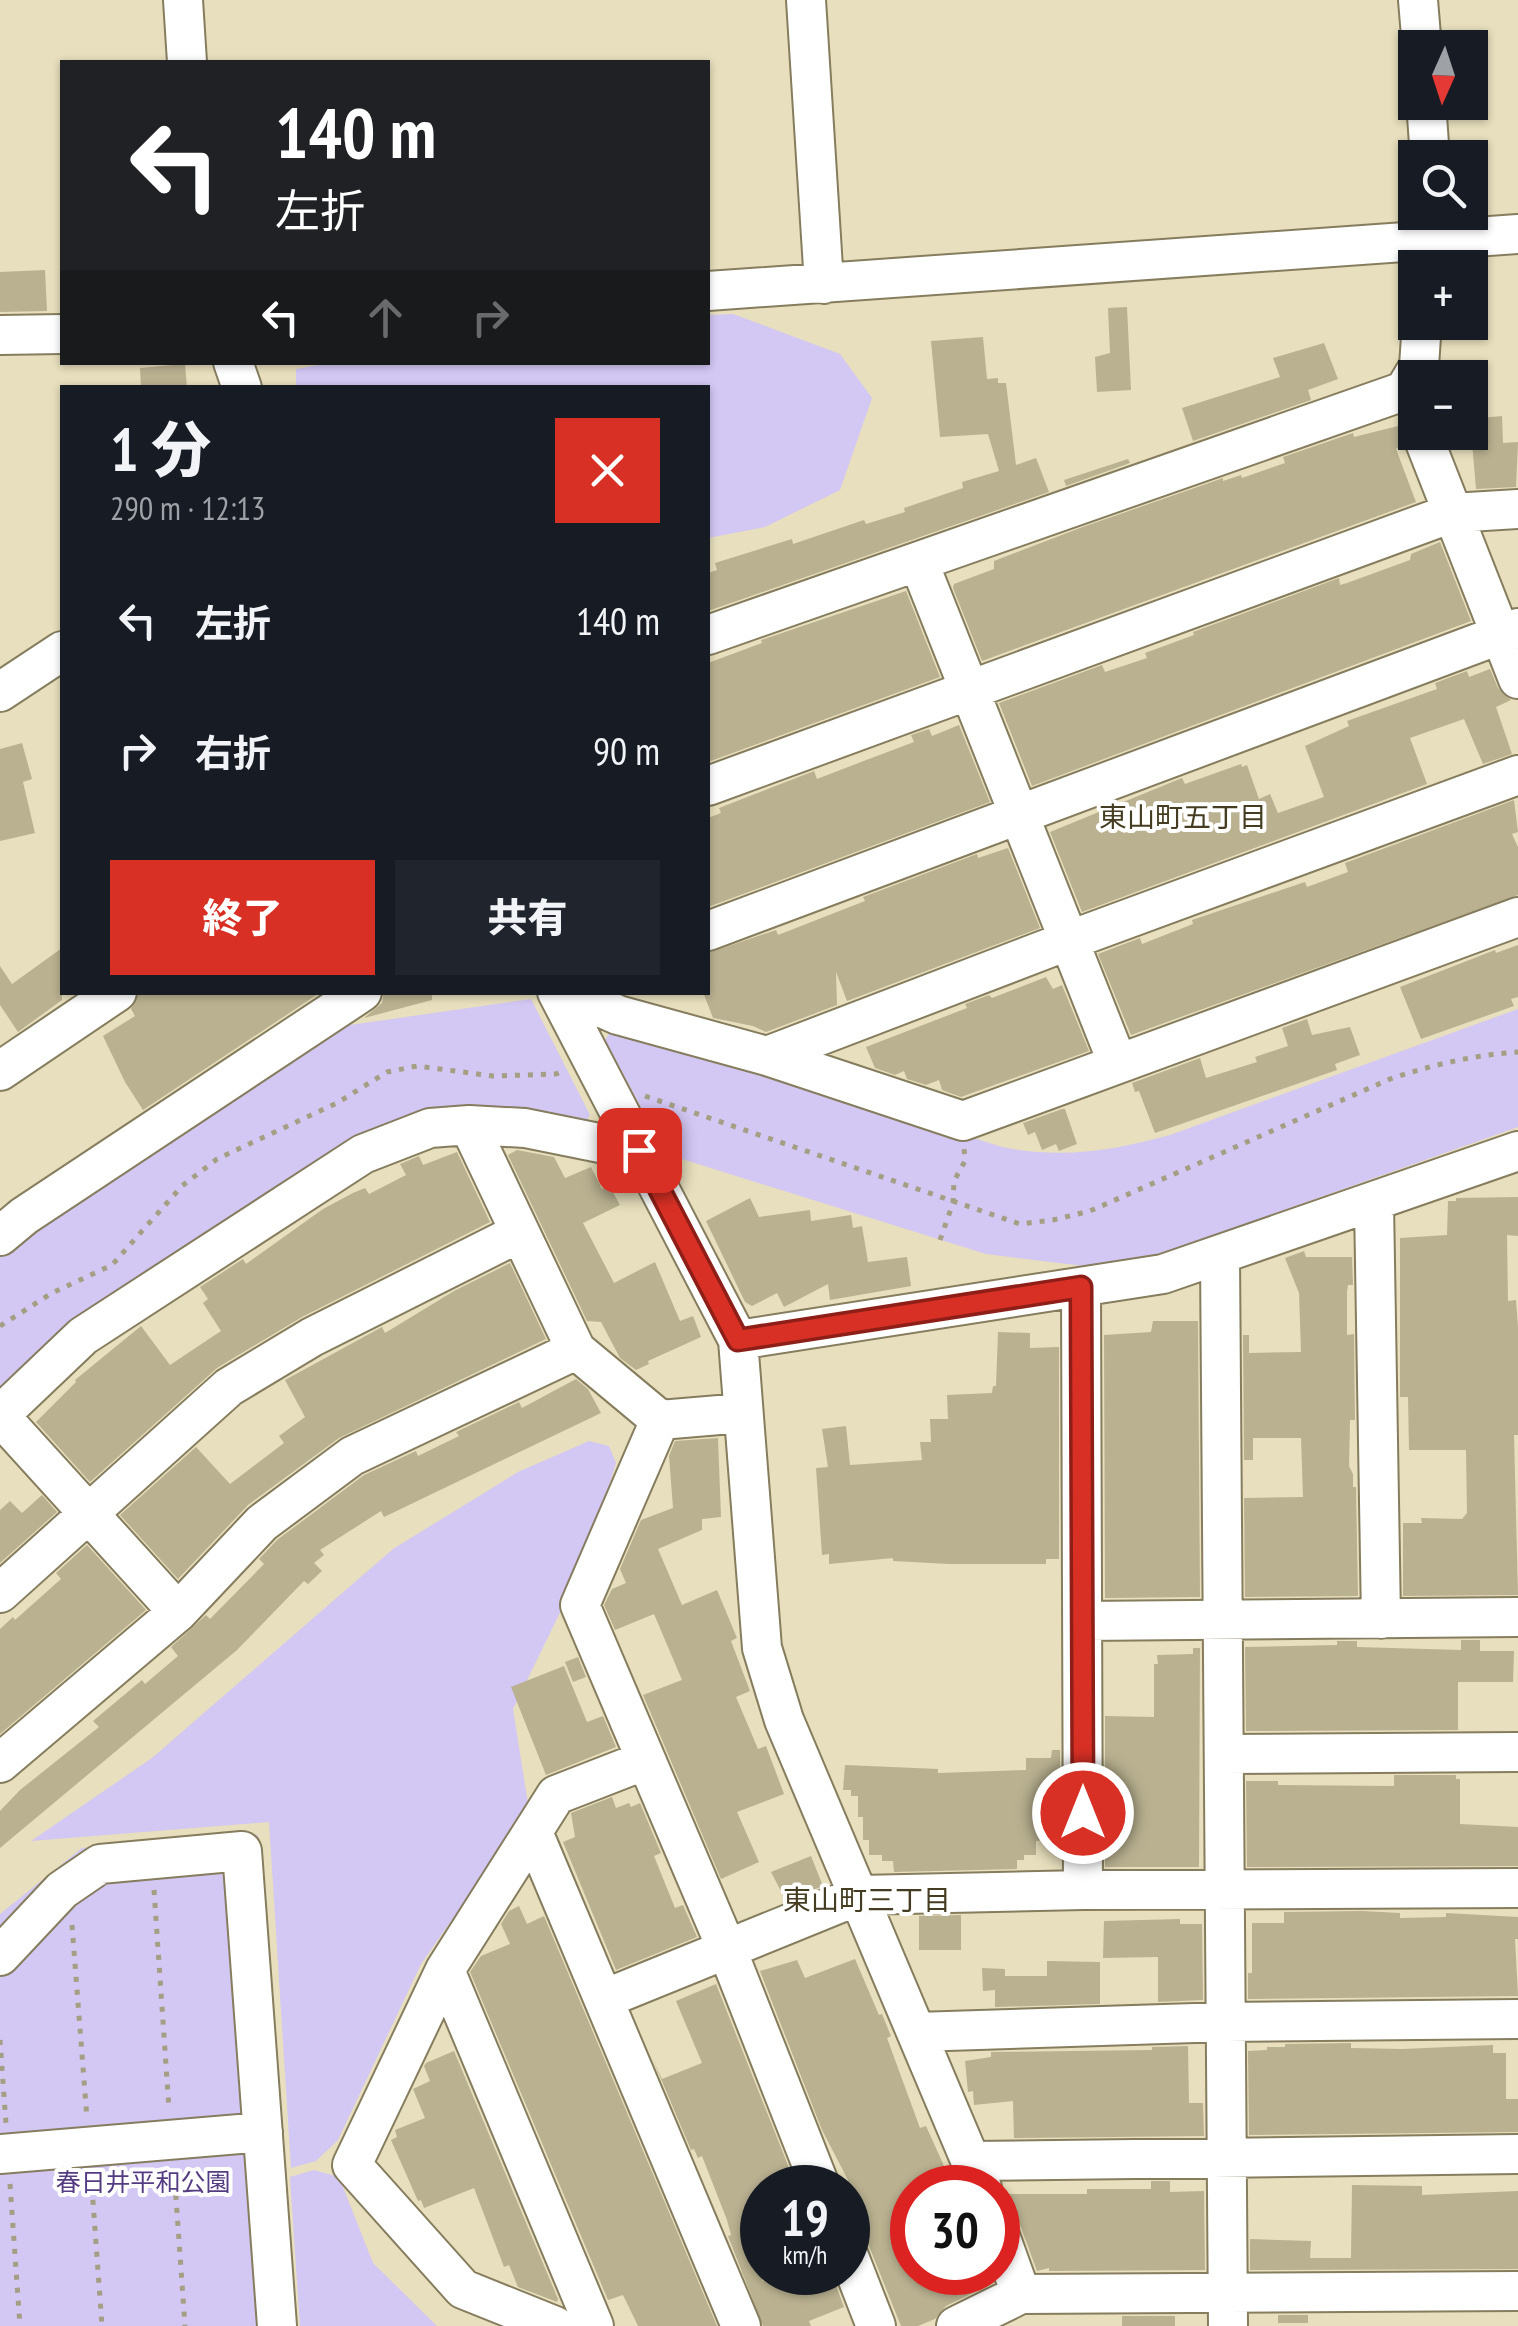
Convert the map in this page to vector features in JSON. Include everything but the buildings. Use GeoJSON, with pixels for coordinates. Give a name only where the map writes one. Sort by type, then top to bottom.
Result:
{"type":"FeatureCollection","features":[{"type":"Feature","properties":{"kind":"street"},"geometry":{"type":"LineString","coordinates":[[183,0],[188,60]]}},
{"type":"Feature","properties":{"kind":"street"},"geometry":{"type":"LineString","coordinates":[[806,0],[824,284]]}},
{"type":"Feature","properties":{"kind":"street"},"geometry":{"type":"LineString","coordinates":[[1418,0],[1420,30]]}},
{"type":"Feature","properties":{"kind":"street"},"geometry":{"type":"LineString","coordinates":[[710,292],[1518,234]]}},
{"type":"Feature","properties":{"kind":"street"},"geometry":{"type":"LineString","coordinates":[[0,335],[60,334]]}},
{"type":"Feature","properties":{"kind":"street"},"geometry":{"type":"LineString","coordinates":[[710,634],[1398,409]]}},
{"type":"Feature","properties":{"kind":"street"},"geometry":{"type":"LineString","coordinates":[[1427,450],[1452,513],[1509,632],[1518,679]]}},
{"type":"Feature","properties":{"kind":"street"},"geometry":{"type":"LineString","coordinates":[[710,785],[1452,513],[1518,509]]}},
{"type":"Feature","properties":{"kind":"street"},"geometry":{"type":"LineString","coordinates":[[919,563],[1118,1064]]}},
{"type":"Feature","properties":{"kind":"street"},"geometry":{"type":"LineString","coordinates":[[710,929],[1509,632]]}},
{"type":"Feature","properties":{"kind":"street"},"geometry":{"type":"LineString","coordinates":[[0,692],[60,652]]}},
{"type":"Feature","properties":{"kind":"street"},"geometry":{"type":"LineString","coordinates":[[768,1056],[1070,940],[1518,776]]}},
{"type":"Feature","properties":{"kind":"street"},"geometry":{"type":"LineString","coordinates":[[573,995],[618,1015],[768,1056],[963,1120],[1518,917]]}},
{"type":"Feature","properties":{"kind":"street"},"geometry":{"type":"LineString","coordinates":[[0,1071],[113,995]]}},
{"type":"Feature","properties":{"kind":"street"},"geometry":{"type":"LineString","coordinates":[[0,1236],[24,1216],[357,995]]}},
{"type":"Feature","properties":{"kind":"street"},"geometry":{"type":"LineString","coordinates":[[559,995],[738,1340],[762,1648],[784,1720],[973,2165]]}},
{"type":"Feature","properties":{"kind":"street"},"geometry":{"type":"LineString","coordinates":[[178,1612],[0,1415],[83,1336],[363,1154],[430,1128],[470,1126],[525,1128],[639,1150]]}},
{"type":"Feature","properties":{"kind":"street"},"geometry":{"type":"LineString","coordinates":[[470,1126],[576,1350],[660,1420],[743,1413]]}},
{"type":"Feature","properties":{"kind":"street"},"geometry":{"type":"LineString","coordinates":[[738,1340],[1163,1274],[1518,1151]]}},
{"type":"Feature","properties":{"kind":"street"},"geometry":{"type":"LineString","coordinates":[[1374,1203],[1381,1620]]}},
{"type":"Feature","properties":{"kind":"street"},"geometry":{"type":"LineString","coordinates":[[0,1593],[229,1387],[312,1338],[519,1233]]}},
{"type":"Feature","properties":{"kind":"street"},"geometry":{"type":"LineString","coordinates":[[1220,1256],[1228,2309]]}},
{"type":"Feature","properties":{"kind":"street"},"geometry":{"type":"LineString","coordinates":[[1081,1287],[1084,1890]]}},
{"type":"Feature","properties":{"kind":"street"},"geometry":{"type":"LineString","coordinates":[[0,1763],[178,1612],[262,1522],[352,1456],[576,1350]]}},
{"type":"Feature","properties":{"kind":"street"},"geometry":{"type":"LineString","coordinates":[[660,1420],[580,1605],[726,1947],[812,2165]]}},
{"type":"Feature","properties":{"kind":"street"},"geometry":{"type":"LineString","coordinates":[[1083,1621],[1518,1617]]}},
{"type":"Feature","properties":{"kind":"street"},"geometry":{"type":"LineString","coordinates":[[1224,1754],[1518,1752]]}},
{"type":"Feature","properties":{"kind":"street"},"geometry":{"type":"LineString","coordinates":[[555,2326],[463,2289],[352,2165],[445,1970],[556,1796],[646,1760]]}},
{"type":"Feature","properties":{"kind":"street"},"geometry":{"type":"LineString","coordinates":[[533,1832],[741,2326]]}},
{"type":"Feature","properties":{"kind":"street"},"geometry":{"type":"LineString","coordinates":[[0,1956],[62,1890],[100,1864],[242,1851],[277,2326]]}},
{"type":"Feature","properties":{"kind":"street"},"geometry":{"type":"LineString","coordinates":[[604,1999],[860,1895],[1518,1888]]}},
{"type":"Feature","properties":{"kind":"street"},"geometry":{"type":"LineString","coordinates":[[445,1970],[594,2326]]}},
{"type":"Feature","properties":{"kind":"street"},"geometry":{"type":"LineString","coordinates":[[916,2032],[1226,2022],[1518,2019]]}},
{"type":"Feature","properties":{"kind":"street"},"geometry":{"type":"LineString","coordinates":[[0,2154],[264,2132]]}},
{"type":"Feature","properties":{"kind":"street"},"geometry":{"type":"LineString","coordinates":[[1020,2171],[1228,2157],[1518,2154]]}},
{"type":"Feature","properties":{"kind":"street"},"geometry":{"type":"LineString","coordinates":[[956,2326],[1021,2294],[1228,2309],[1518,2291]]}},
{"type":"Feature","properties":{"kind":"street"},"geometry":{"type":"LineString","coordinates":[[864,2295],[876,2326]]}},
{"type":"Feature","properties":{"kind":"path"},"geometry":{"type":"LineString","coordinates":[[646,1096],[1020,1224],[1090,1211],[1390,1080],[1448,1062],[1518,1052]]}},
{"type":"Feature","properties":{"kind":"path"},"geometry":{"type":"LineString","coordinates":[[0,1326],[52,1292],[112,1265],[182,1186],[217,1159],[337,1103],[388,1072],[417,1066],[493,1076],[556,1074],[592,1059]]}},
{"type":"Feature","properties":{"kind":"path"},"geometry":{"type":"LineString","coordinates":[[940,1240],[952,1203],[954,1181],[965,1160],[963,1120]]}},
{"type":"Feature","properties":{"kind":"path"},"geometry":{"type":"LineString","coordinates":[[152,1860],[184,2326]]}},
{"type":"Feature","properties":{"kind":"path"},"geometry":{"type":"LineString","coordinates":[[62,1890],[70,1900],[102,2326]]}},
{"type":"Feature","properties":{"kind":"green space"},"geometry":{"type":"Polygon","coordinates":[[[733,314],[840,354],[872,398],[840,490],[765,527],[710,538],[710,385],[296,385],[296,369],[319,365],[710,365],[710,315],[733,314]]]}},
{"type":"Feature","properties":{"kind":"green space"},"geometry":{"type":"Polygon","coordinates":[[[531,999],[590,1115],[581,1129],[441,1115],[0,1399],[0,1249],[329,1028],[531,999]]]}},
{"type":"Feature","properties":{"kind":"green space"},"geometry":{"type":"Polygon","coordinates":[[[1518,1009],[1518,1127],[1163,1253],[1084,1266],[986,1254],[666,1154],[605,1040],[616,1023],[1002,1147],[1066,1153],[1107,1149],[1170,1135],[1518,1009]]]}},
{"type":"Feature","properties":{"kind":"green space"},"geometry":{"type":"Polygon","coordinates":[[[589,1441],[609,1446],[616,1463],[587,1557],[513,1709],[529,1810],[421,1964],[338,2140],[316,2161],[291,2168],[269,1822],[31,1841],[152,1758],[393,1549],[518,1472],[589,1441]]]}},
{"type":"Feature","properties":{"kind":"green space","name":"春日井平和公園"},"geometry":{"type":"Polygon","coordinates":[[[258,1835],[297,2326],[0,2326],[0,1914],[82,1848],[258,1835]]]}},
{"type":"Feature","properties":{"kind":"green space"},"geometry":{"type":"Polygon","coordinates":[[[314,2170],[339,2177],[373,2263],[437,2326],[300,2326],[290,2177],[314,2170]]]}},
{"type":"Feature","properties":{"kind":"district","name":"東山町五丁目"},"geometry":{"type":"Point","coordinates":[1183,816]}},
{"type":"Feature","properties":{"kind":"district","name":"東山町三丁目"},"geometry":{"type":"Point","coordinates":[867,1899]}},
{"type":"Feature","properties":{"kind":"route"},"geometry":{"type":"LineString","coordinates":[[639,1150],[738,1340],[1081,1287],[1083,1813]]}}]}
